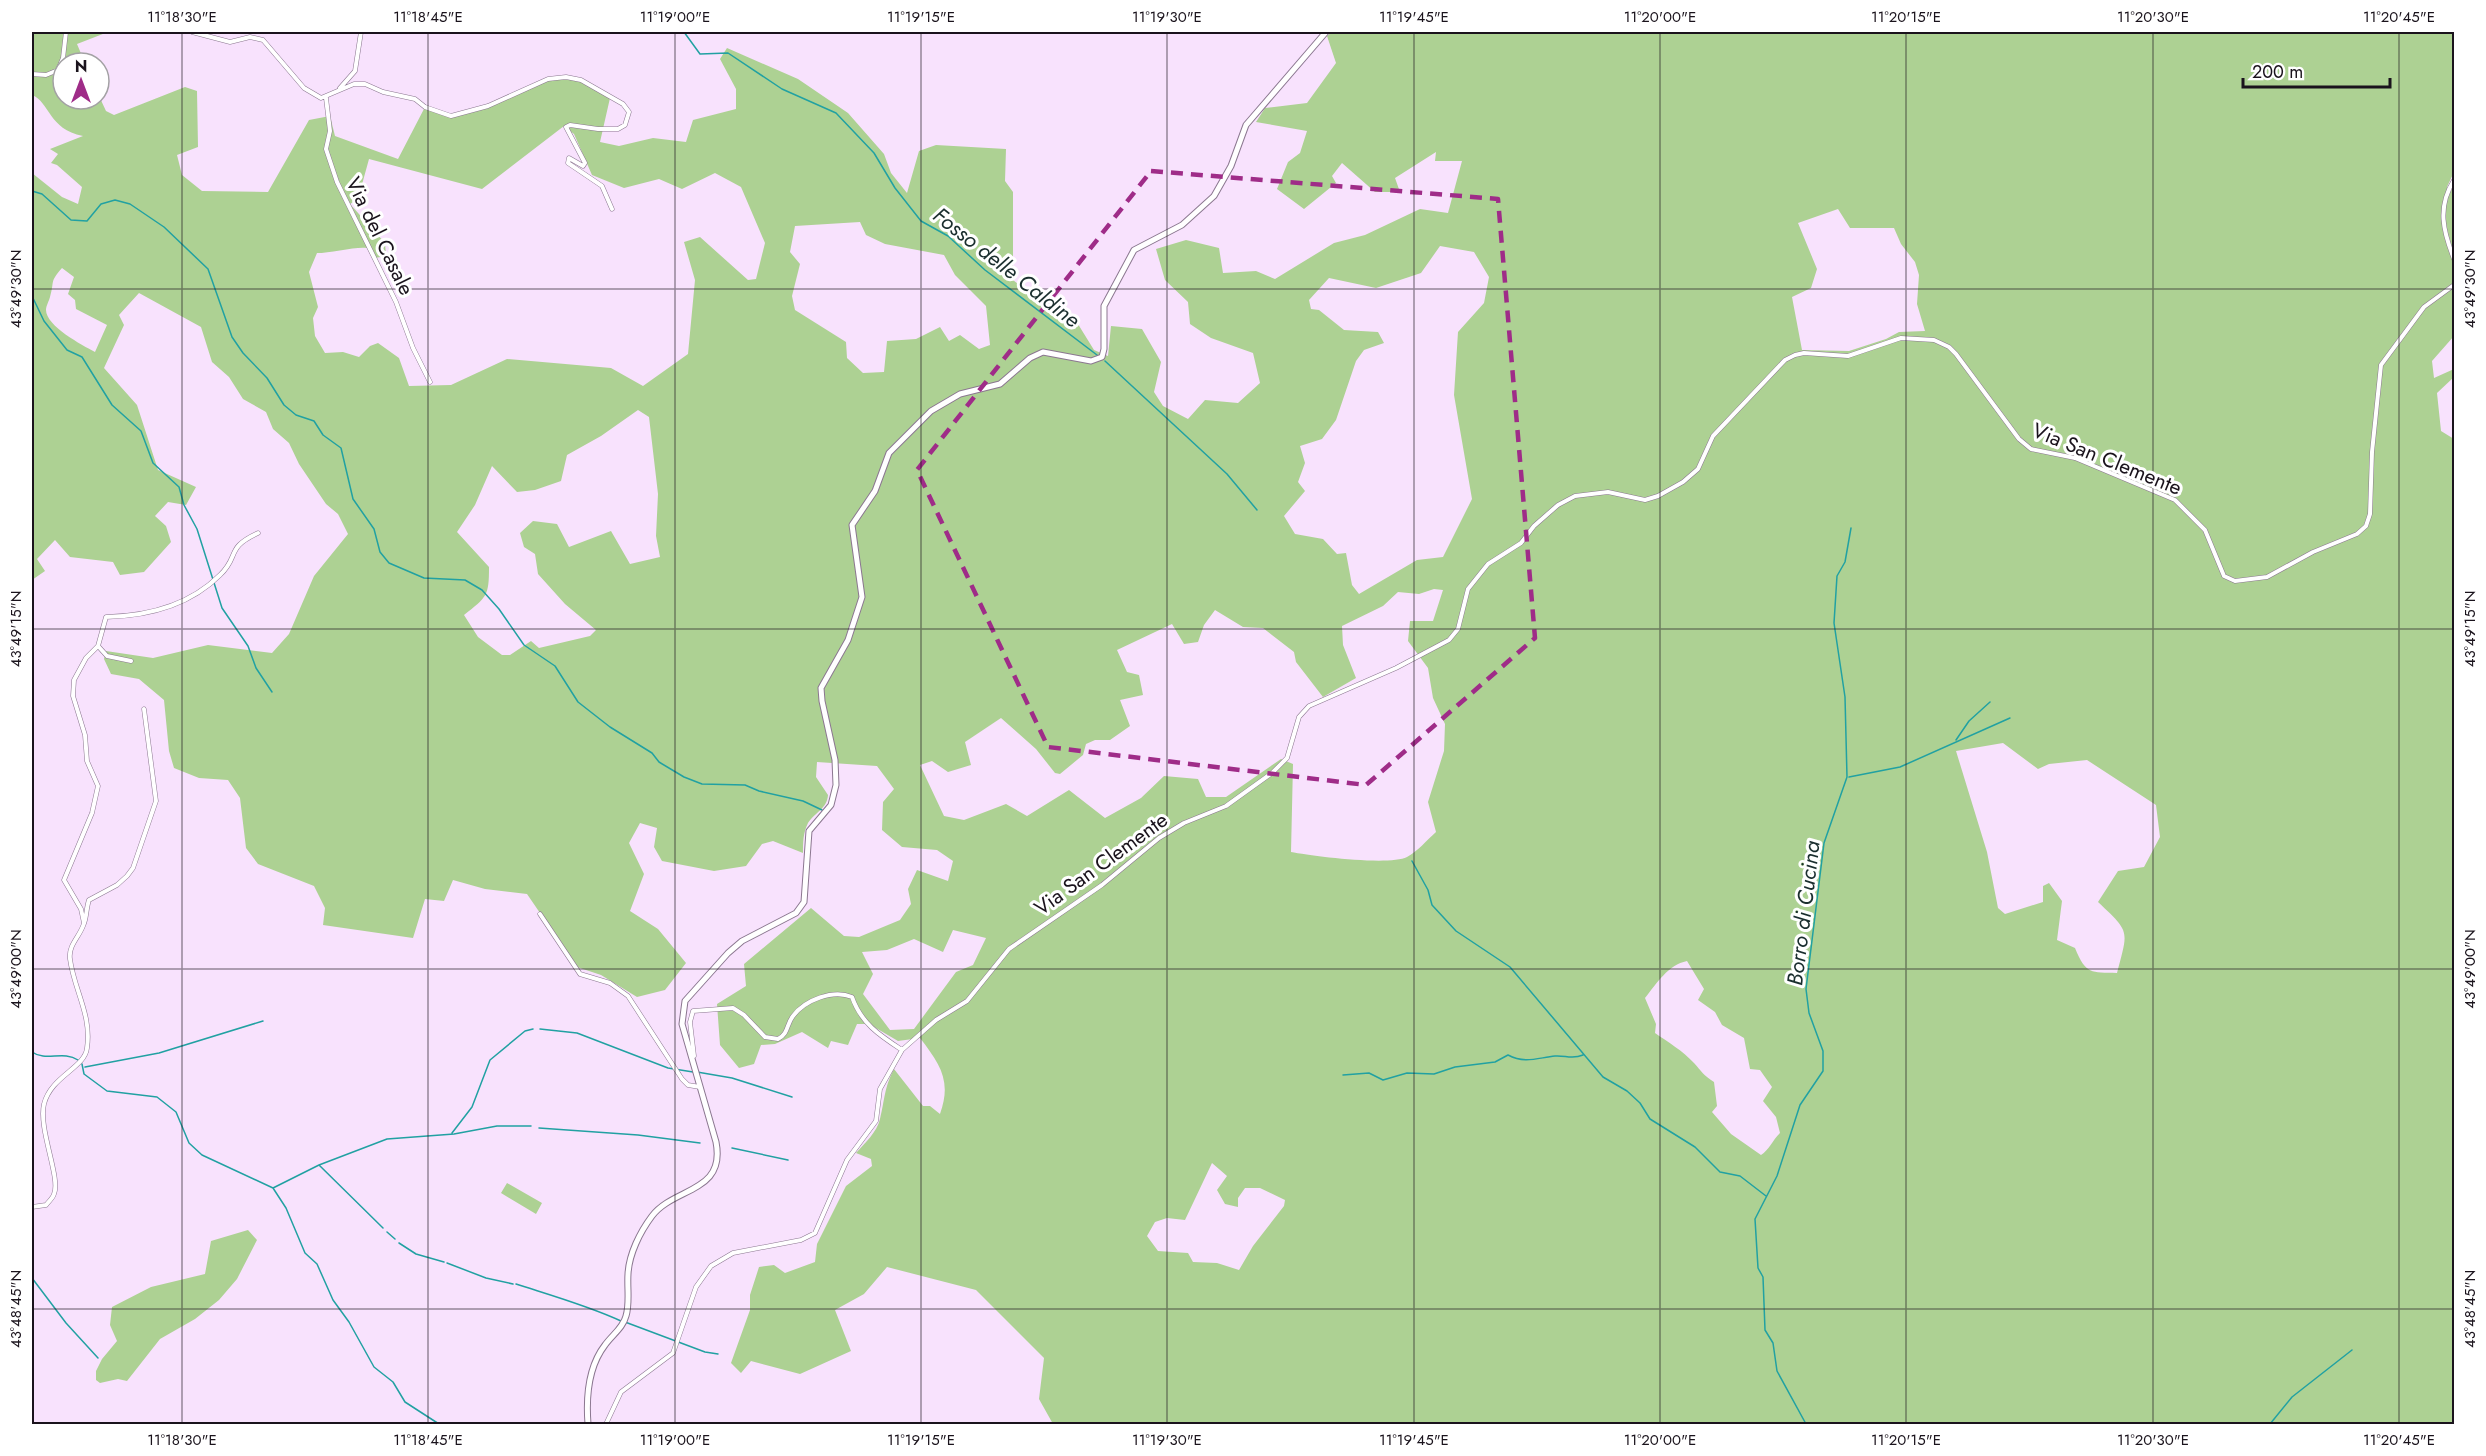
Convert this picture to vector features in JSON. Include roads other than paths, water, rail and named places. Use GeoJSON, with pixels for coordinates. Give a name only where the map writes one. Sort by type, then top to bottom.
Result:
{"type":"FeatureCollection","features":[{"type":"Feature","properties":{"kind":"main road"},"geometry":{"type":"LineString","coordinates":[[588,1425],[587,1395],[597,1357],[624,1322],[630,1258],[650,1219],[662,1205],[704,1183],[714,1168],[717,1149],[682,1020],[685,1001],[734,948],[791,916],[800,910],[804,902],[809,831],[831,805],[836,786],[835,760],[822,701],[822,684],[848,640],[862,597],[852,525],[875,491],[889,453],[932,411],[960,394],[1000,384],[1036,354],[1050,352],[1091,361],[1102,357],[1104,306],[1134,250],[1182,225],[1214,196],[1231,166],[1246,125],[1326,32]]}},
{"type":"Feature","properties":{"kind":"street"},"geometry":{"type":"LineString","coordinates":[[32,74],[46,75],[58,70],[63,58],[66,32]]}},
{"type":"Feature","properties":{"kind":"street"},"geometry":{"type":"LineString","coordinates":[[192,32],[230,42],[250,37],[263,40],[312,95],[326,98],[354,84],[365,84],[383,92],[415,99],[425,107],[451,116],[488,106],[548,79],[566,77],[581,80],[623,104],[629,112],[625,125],[618,129],[566,126],[585,163],[583,166],[569,158],[568,163],[602,186],[612,209]]}},
{"type":"Feature","properties":{"kind":"street"},"geometry":{"type":"LineString","coordinates":[[337,91],[355,71],[361,32]]}},
{"type":"Feature","properties":{"kind":"street","name":"Via del Casale"},"geometry":{"type":"LineString","coordinates":[[326,98],[330,131],[326,149],[337,182],[396,302],[412,348],[430,382]]}},
{"type":"Feature","properties":{"kind":"street"},"geometry":{"type":"LineString","coordinates":[[2454,180],[2444,200],[2443,212],[2444,229],[2454,259]]}},
{"type":"Feature","properties":{"kind":"street","name":"Via San Clemente"},"geometry":{"type":"LineString","coordinates":[[606,1425],[621,1392],[669,1357],[679,1342],[696,1287],[711,1266],[733,1253],[801,1240],[815,1233],[848,1160],[876,1121],[880,1089],[902,1050],[936,1020],[967,1001],[1009,949],[1102,885],[1159,838],[1184,823],[1226,806],[1272,773],[1287,758],[1297,723],[1309,706],[1396,668],[1449,640],[1458,629],[1468,589],[1488,564],[1521,543],[1534,526],[1558,504],[1575,496],[1615,492],[1645,500],[1658,496],[1683,482],[1698,469],[1713,436],[1785,360],[1804,353],[1848,356],[1900,338],[1934,340],[1949,347],[1956,354],[2019,439],[2031,449],[2043,454],[2075,458],[2167,496],[2187,509],[2205,531],[2224,576],[2235,581],[2267,578],[2313,552],[2357,534],[2366,526],[2370,514],[2372,453],[2381,365],[2424,307],[2454,285]]}},
{"type":"Feature","properties":{"kind":"street"},"geometry":{"type":"LineString","coordinates":[[84,923],[75,898],[64,880],[92,813],[98,786],[87,761],[85,735],[73,696],[74,680],[80,667],[98,646],[106,617],[165,608],[186,600],[212,582],[228,566],[234,549],[242,540],[258,533]]}},
{"type":"Feature","properties":{"kind":"street"},"geometry":{"type":"LineString","coordinates":[[98,646],[107,656],[131,661]]}},
{"type":"Feature","properties":{"kind":"street"},"geometry":{"type":"LineString","coordinates":[[32,1207],[46,1204],[54,1195],[56,1187],[47,1148],[44,1103],[54,1083],[76,1066],[87,1053],[88,1024],[70,959],[72,947],[84,923],[89,900],[117,885],[133,868],[156,801],[144,709]]}},
{"type":"Feature","properties":{"kind":"street"},"geometry":{"type":"LineString","coordinates":[[540,914],[582,976],[610,983],[628,996],[676,1069],[688,1084],[700,1087]]}},
{"type":"Feature","properties":{"kind":"street"},"geometry":{"type":"LineString","coordinates":[[695,1069],[690,1022],[693,1011],[733,1008],[744,1015],[765,1037],[778,1039],[789,1028],[791,1018],[796,1012],[820,997],[830,995],[852,997],[863,1020],[875,1032],[902,1050]]}},
{"type":"Feature","properties":{"kind":"waterway","name":"Fosso delle Caldine"},"geometry":{"type":"LineString","coordinates":[[684,32],[700,54],[728,53],[782,89],[836,113],[874,153],[895,188],[921,221],[948,236],[985,270],[1097,355]]}},
{"type":"Feature","properties":{"kind":"waterway"},"geometry":{"type":"LineString","coordinates":[[32,191],[42,194],[71,220],[87,221],[101,204],[115,200],[130,204],[164,227],[208,269],[232,337],[243,353],[267,378],[284,405],[296,415],[314,421],[323,435],[341,448],[353,499],[374,529],[380,552],[389,563],[424,578],[465,580],[482,590],[499,609],[524,645],[555,666],[578,702],[610,727],[652,753],[659,762],[684,777],[702,784],[745,785],[759,791],[803,801],[822,810]]}},
{"type":"Feature","properties":{"kind":"waterway"},"geometry":{"type":"LineString","coordinates":[[32,296],[44,321],[67,350],[82,357],[112,405],[141,431],[153,463],[179,487],[184,505],[197,529],[222,608],[248,646],[256,668],[272,692]]}},
{"type":"Feature","properties":{"kind":"waterway","name":"Fosso delle Caldine"},"geometry":{"type":"LineString","coordinates":[[1105,361],[1227,474],[1257,510]]}},
{"type":"Feature","properties":{"kind":"waterway","name":"Borro di Cucina"},"geometry":{"type":"LineString","coordinates":[[1806,1424],[1777,1371],[1773,1343],[1765,1330],[1763,1277],[1758,1268],[1755,1219],[1777,1176],[1800,1105],[1823,1071],[1823,1051],[1809,1013],[1806,989],[1824,843],[1847,777],[1845,697],[1834,623],[1837,576],[1845,562],[1851,528]]}},
{"type":"Feature","properties":{"kind":"waterway"},"geometry":{"type":"LineString","coordinates":[[1956,740],[1969,721],[1990,702]]}},
{"type":"Feature","properties":{"kind":"waterway"},"geometry":{"type":"LineString","coordinates":[[1849,777],[1900,767],[2010,718]]}},
{"type":"Feature","properties":{"kind":"waterway"},"geometry":{"type":"LineString","coordinates":[[1412,861],[1428,890],[1432,905],[1456,931],[1510,967],[1603,1077],[1627,1091],[1640,1103],[1650,1119],[1695,1147],[1720,1172],[1740,1176],[1766,1196]]}},
{"type":"Feature","properties":{"kind":"waterway"},"geometry":{"type":"LineString","coordinates":[[85,1067],[159,1053],[263,1021]]}},
{"type":"Feature","properties":{"kind":"waterway"},"geometry":{"type":"LineString","coordinates":[[452,1133],[472,1107],[490,1060],[525,1031],[533,1029]]}},
{"type":"Feature","properties":{"kind":"waterway"},"geometry":{"type":"LineString","coordinates":[[540,1029],[577,1033],[668,1068],[693,1072]]}},
{"type":"Feature","properties":{"kind":"waterway"},"geometry":{"type":"LineString","coordinates":[[32,1052],[37,1055],[66,1056],[78,1060]]}},
{"type":"Feature","properties":{"kind":"waterway"},"geometry":{"type":"LineString","coordinates":[[1343,1075],[1369,1073],[1383,1080],[1407,1073],[1434,1074],[1455,1067],[1495,1062],[1508,1055],[1526,1060],[1583,1055]]}},
{"type":"Feature","properties":{"kind":"waterway"},"geometry":{"type":"LineString","coordinates":[[82,1064],[84,1074],[107,1091],[157,1097],[176,1112],[189,1143],[202,1155],[273,1188],[319,1165],[387,1139],[454,1134],[497,1126],[531,1126]]}},
{"type":"Feature","properties":{"kind":"waterway"},"geometry":{"type":"LineString","coordinates":[[697,1072],[732,1078],[792,1097]]}},
{"type":"Feature","properties":{"kind":"waterway"},"geometry":{"type":"LineString","coordinates":[[539,1128],[638,1135],[700,1143]]}},
{"type":"Feature","properties":{"kind":"waterway"},"geometry":{"type":"LineString","coordinates":[[732,1148],[788,1160]]}},
{"type":"Feature","properties":{"kind":"waterway"},"geometry":{"type":"LineString","coordinates":[[319,1165],[383,1228]]}},
{"type":"Feature","properties":{"kind":"waterway"},"geometry":{"type":"LineString","coordinates":[[273,1188],[286,1208],[305,1253],[317,1264],[333,1300],[349,1322],[374,1367],[393,1382],[405,1402],[439,1424]]}},
{"type":"Feature","properties":{"kind":"waterway"},"geometry":{"type":"LineString","coordinates":[[387,1232],[395,1239]]}},
{"type":"Feature","properties":{"kind":"waterway"},"geometry":{"type":"LineString","coordinates":[[399,1243],[416,1254],[444,1262]]}},
{"type":"Feature","properties":{"kind":"waterway"},"geometry":{"type":"LineString","coordinates":[[447,1263],[486,1278],[513,1284]]}},
{"type":"Feature","properties":{"kind":"waterway"},"geometry":{"type":"LineString","coordinates":[[32,1278],[66,1323],[98,1358]]}},
{"type":"Feature","properties":{"kind":"waterway"},"geometry":{"type":"LineString","coordinates":[[516,1284],[621,1321]]}},
{"type":"Feature","properties":{"kind":"waterway"},"geometry":{"type":"LineString","coordinates":[[625,1322],[705,1352],[718,1354]]}},
{"type":"Feature","properties":{"kind":"waterway"},"geometry":{"type":"LineString","coordinates":[[2270,1424],[2292,1397],[2352,1350]]}}]}
